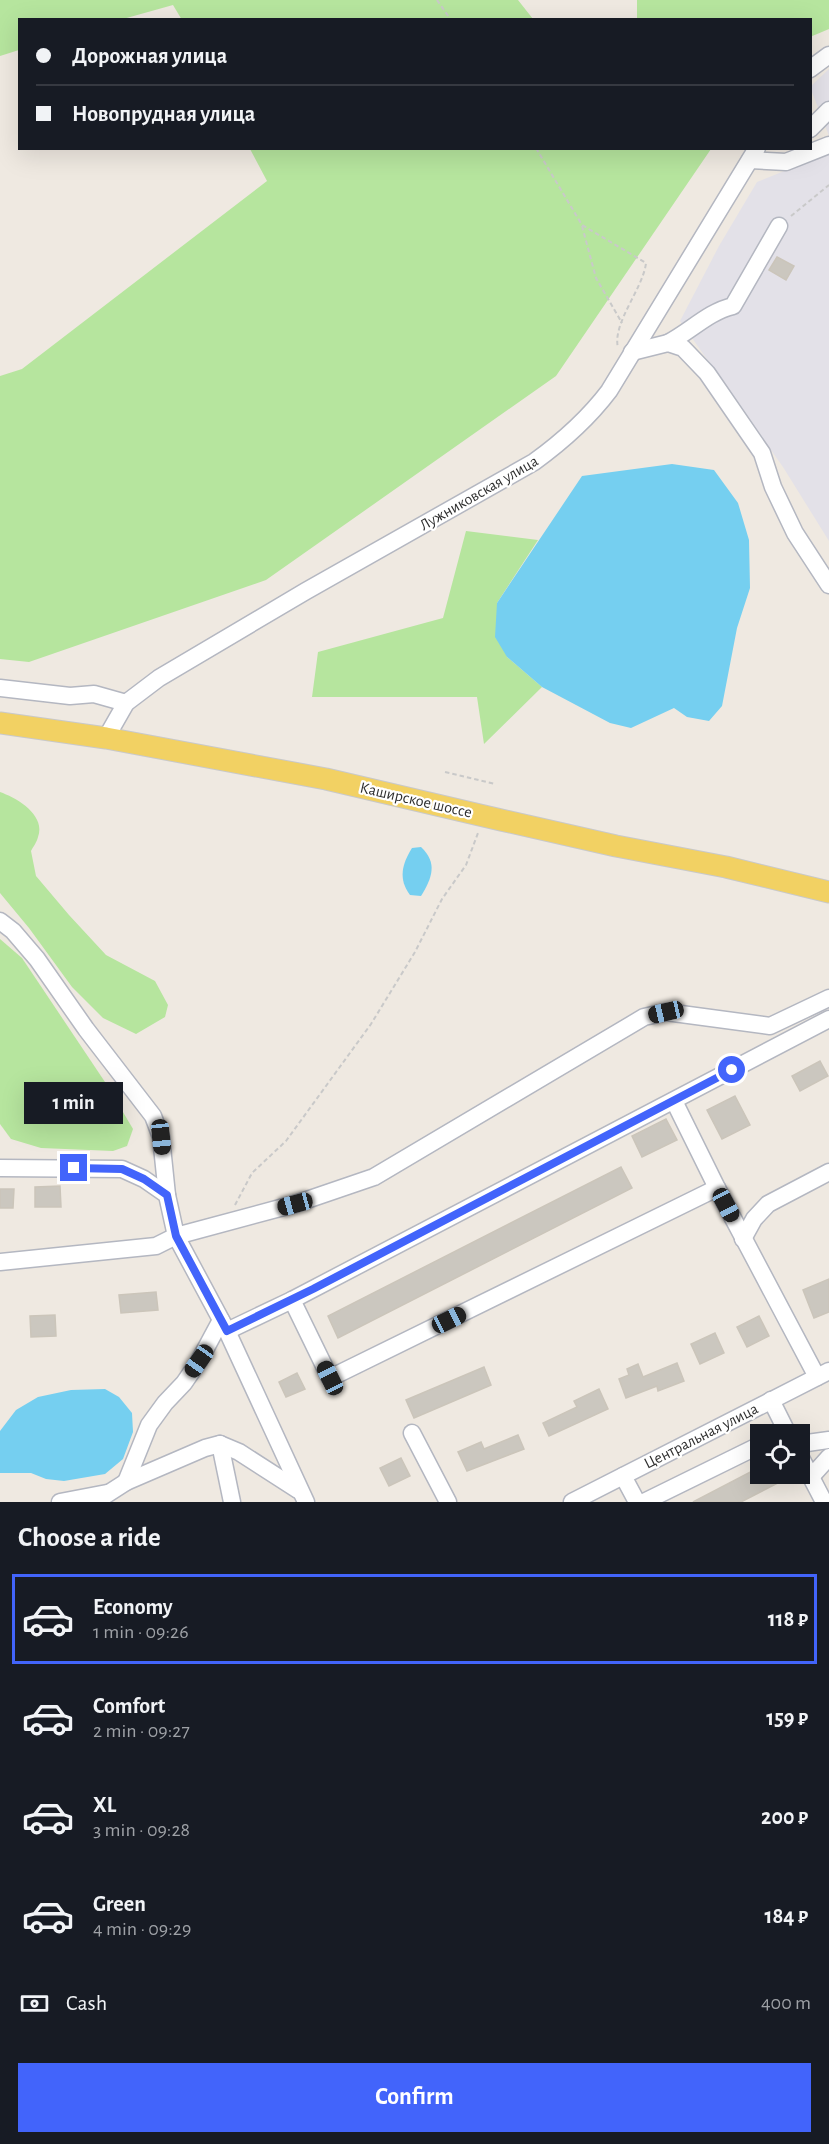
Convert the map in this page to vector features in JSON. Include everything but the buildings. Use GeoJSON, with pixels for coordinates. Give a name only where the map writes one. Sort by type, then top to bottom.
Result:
{"type":"FeatureCollection","features":[{"type":"Feature","properties":{"kind":"main road","name":"Каширское шоссе"},"geometry":{"type":"LineString","coordinates":[[0,723],[106,738],[326,778],[501,820],[726,867],[829,892]]}},
{"type":"Feature","properties":{"kind":"street"},"geometry":{"type":"LineString","coordinates":[[812,68],[829,55]]}},
{"type":"Feature","properties":{"kind":"street"},"geometry":{"type":"LineString","coordinates":[[812,127],[829,110]]}},
{"type":"Feature","properties":{"kind":"street"},"geometry":{"type":"LineString","coordinates":[[754,154],[786,162],[829,145]]}},
{"type":"Feature","properties":{"kind":"street"},"geometry":{"type":"LineString","coordinates":[[778,161],[789,150]]}},
{"type":"Feature","properties":{"kind":"street","name":"Лужниковская улица"},"geometry":{"type":"LineString","coordinates":[[106,738],[126,703],[159,678],[306,591],[534,462],[564,440],[591,414],[609,392],[754,154]]}},
{"type":"Feature","properties":{"kind":"street"},"geometry":{"type":"LineString","coordinates":[[628,359],[669,344],[716,310],[733,306],[779,226]]}},
{"type":"Feature","properties":{"kind":"street"},"geometry":{"type":"LineString","coordinates":[[669,344],[683,348],[707,373],[743,424],[762,453],[773,487],[795,533],[829,585]]}},
{"type":"Feature","properties":{"kind":"street"},"geometry":{"type":"LineString","coordinates":[[0,688],[70,696],[94,694],[126,703]]}},
{"type":"Feature","properties":{"kind":"street"},"geometry":{"type":"LineString","coordinates":[[0,921],[13,931],[37,959],[86,1029],[153,1116],[161,1137],[167,1195],[176,1236],[224,1326],[303,1496]]}},
{"type":"Feature","properties":{"kind":"street"},"geometry":{"type":"LineString","coordinates":[[0,1262],[156,1246],[176,1236],[295,1204],[374,1177],[644,1017],[666,1012],[770,1026],[829,998]]}},
{"type":"Feature","properties":{"kind":"street"},"geometry":{"type":"LineString","coordinates":[[126,1482],[149,1425],[184,1383],[224,1326],[292,1300],[829,1018]]}},
{"type":"Feature","properties":{"kind":"street"},"geometry":{"type":"LineString","coordinates":[[674,1101],[743,1239],[823,1374]]}},
{"type":"Feature","properties":{"kind":"street"},"geometry":{"type":"LineString","coordinates":[[0,1168],[122,1169],[144,1179],[167,1195]]}},
{"type":"Feature","properties":{"kind":"street"},"geometry":{"type":"LineString","coordinates":[[743,1239],[754,1219],[768,1204],[829,1173]]}},
{"type":"Feature","properties":{"kind":"street"},"geometry":{"type":"LineString","coordinates":[[292,1300],[330,1378],[717,1188]]}},
{"type":"Feature","properties":{"kind":"street","name":"Центральная улица"},"geometry":{"type":"LineString","coordinates":[[573,1502],[823,1374]]}},
{"type":"Feature","properties":{"kind":"street"},"geometry":{"type":"LineString","coordinates":[[771,1400],[782,1424]]}},
{"type":"Feature","properties":{"kind":"street"},"geometry":{"type":"LineString","coordinates":[[412,1432],[448,1502]]}},
{"type":"Feature","properties":{"kind":"street"},"geometry":{"type":"LineString","coordinates":[[810,1443],[829,1440]]}},
{"type":"Feature","properties":{"kind":"street"},"geometry":{"type":"LineString","coordinates":[[60,1502],[102,1498],[126,1482],[220,1444],[239,1452],[303,1496]]}},
{"type":"Feature","properties":{"kind":"street"},"geometry":{"type":"LineString","coordinates":[[220,1444],[232,1502]]}},
{"type":"Feature","properties":{"kind":"street"},"geometry":{"type":"LineString","coordinates":[[644,1502],[750,1450]]}},
{"type":"Feature","properties":{"kind":"street"},"geometry":{"type":"LineString","coordinates":[[824,1502],[811,1477],[829,1457]]}},
{"type":"Feature","properties":{"kind":"street"},"geometry":{"type":"LineString","coordinates":[[623,1476],[637,1502]]}},
{"type":"Feature","properties":{"kind":"path"},"geometry":{"type":"LineString","coordinates":[[437,0],[450,18]]}},
{"type":"Feature","properties":{"kind":"path"},"geometry":{"type":"LineString","coordinates":[[537,150],[582,225],[597,278],[622,322]]}},
{"type":"Feature","properties":{"kind":"path"},"geometry":{"type":"LineString","coordinates":[[779,226],[829,185]]}},
{"type":"Feature","properties":{"kind":"path"},"geometry":{"type":"LineString","coordinates":[[582,225],[646,262],[644,274],[622,322],[617,345],[628,359]]}},
{"type":"Feature","properties":{"kind":"path"},"geometry":{"type":"LineString","coordinates":[[445,772],[495,784]]}},
{"type":"Feature","properties":{"kind":"path"},"geometry":{"type":"LineString","coordinates":[[227,1222],[252,1173],[286,1141],[371,1024],[415,952],[442,899],[466,865],[479,830]]}},
{"type":"Feature","properties":{"kind":"shaded area"},"geometry":{"type":"Polygon","coordinates":[[[829,69],[829,136],[812,92],[812,85],[829,69]]]}},
{"type":"Feature","properties":{"kind":"shaded area"},"geometry":{"type":"Polygon","coordinates":[[[829,153],[829,541],[783,467],[680,321],[719,246],[757,182],[829,153]]]}},
{"type":"Feature","properties":{"kind":"green space"},"geometry":{"type":"Polygon","coordinates":[[[0,0],[518,0],[532,18],[181,18],[173,5],[127,18],[18,18],[18,50],[0,56],[0,0]]]}},
{"type":"Feature","properties":{"kind":"green space"},"geometry":{"type":"Polygon","coordinates":[[[637,0],[829,0],[829,29],[812,36],[812,18],[637,18],[637,0]]]}},
{"type":"Feature","properties":{"kind":"green space"},"geometry":{"type":"Polygon","coordinates":[[[251,150],[710,150],[556,376],[266,580],[29,662],[0,659],[0,376],[22,369],[267,181],[251,150]]]}},
{"type":"Feature","properties":{"kind":"green space"},"geometry":{"type":"Polygon","coordinates":[[[466,531],[538,540],[497,603],[507,657],[542,687],[484,744],[477,697],[312,697],[318,652],[443,618],[466,531]]]}},
{"type":"Feature","properties":{"kind":"green space"},"geometry":{"type":"Polygon","coordinates":[[[0,792],[22,803],[38,822],[38,837],[31,851],[36,876],[106,955],[155,981],[168,1005],[165,1017],[136,1034],[103,1018],[72,987],[0,893],[0,792]]]}},
{"type":"Feature","properties":{"kind":"green space"},"geometry":{"type":"Polygon","coordinates":[[[0,939],[22,958],[107,1085],[133,1129],[127,1146],[113,1151],[41,1148],[11,1139],[0,1124],[0,939]]]}},
{"type":"Feature","properties":{"kind":"water"},"geometry":{"type":"Polygon","coordinates":[[[672,464],[714,470],[738,503],[749,540],[750,588],[737,628],[722,706],[709,721],[687,717],[674,708],[631,728],[610,723],[542,687],[507,657],[495,637],[497,603],[582,476],[672,464]]]}},
{"type":"Feature","properties":{"kind":"water"},"geometry":{"type":"Polygon","coordinates":[[[421,847],[430,859],[432,871],[421,896],[410,895],[404,883],[404,866],[412,848],[421,847]]]}},
{"type":"Feature","properties":{"kind":"water"},"geometry":{"type":"Polygon","coordinates":[[[105,1389],[119,1397],[132,1413],[133,1432],[123,1459],[105,1474],[64,1481],[46,1479],[31,1473],[0,1473],[0,1431],[16,1410],[38,1397],[71,1390],[105,1389]]]}},
{"type":"Feature","properties":{"kind":"route"},"geometry":{"type":"LineString","coordinates":[[74,1168],[122,1169],[144,1179],[167,1195],[176,1236],[227,1331],[313,1289],[732,1070]]}}]}
